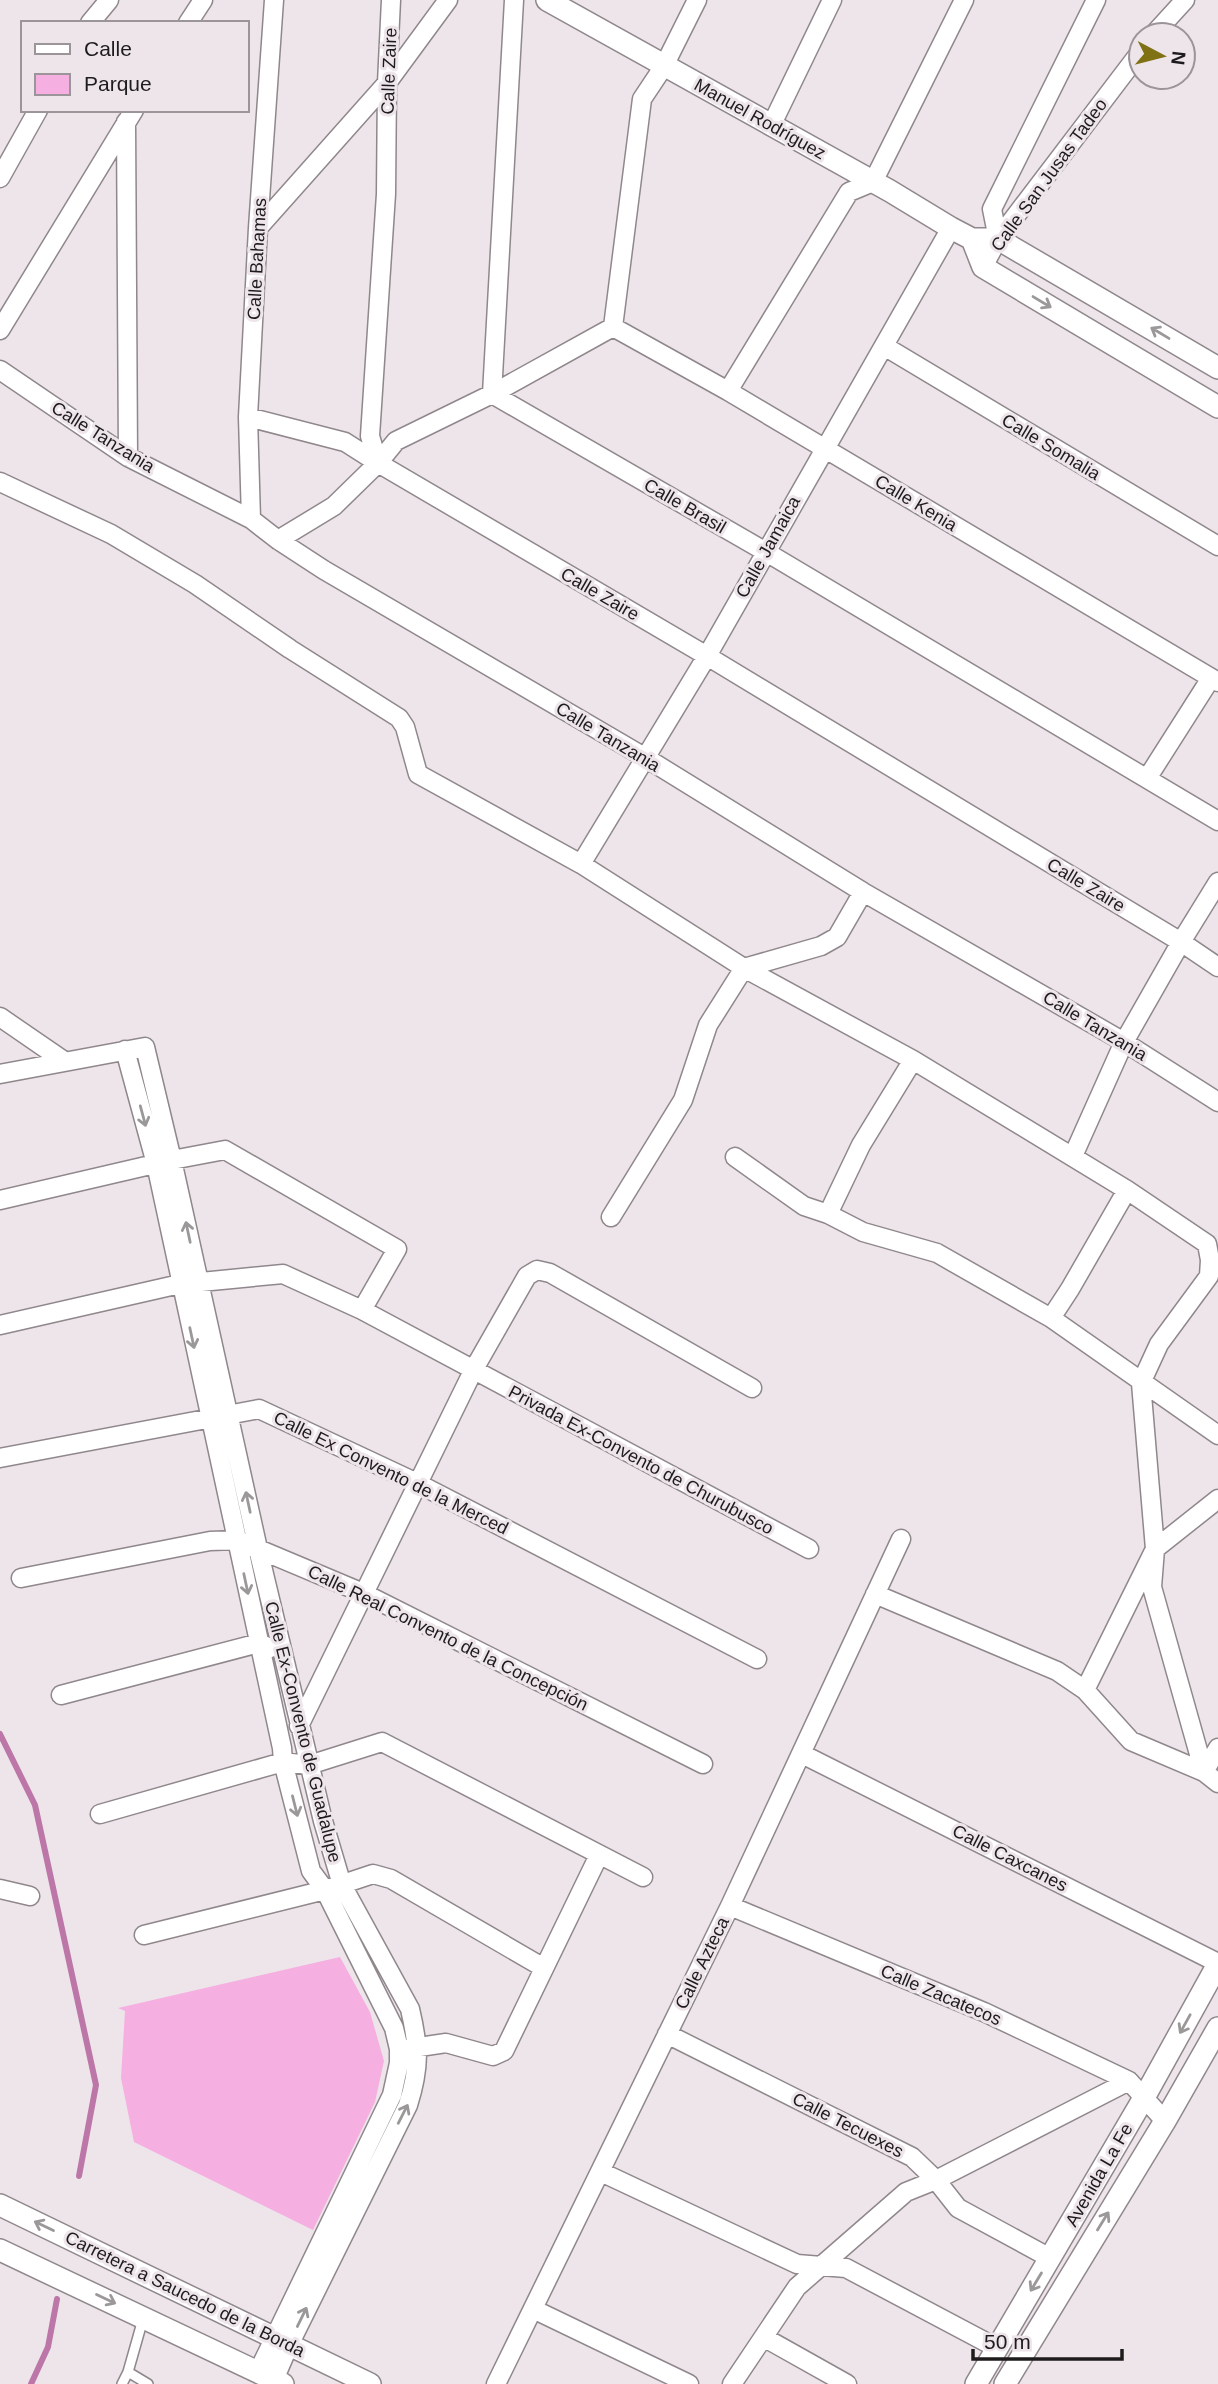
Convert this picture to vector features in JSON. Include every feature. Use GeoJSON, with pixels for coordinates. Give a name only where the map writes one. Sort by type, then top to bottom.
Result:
{"type":"FeatureCollection","features":[{"type":"Feature","properties":{"kind":"street"},"geometry":{"type":"LineString","coordinates":[[92,21],[109,0]]}},
{"type":"Feature","properties":{"kind":"street"},"geometry":{"type":"LineString","coordinates":[[189,21],[203,0]]}},
{"type":"Feature","properties":{"kind":"street","name":"Calle Bahamas"},"geometry":{"type":"LineString","coordinates":[[251,519],[248,417],[274,0]]}},
{"type":"Feature","properties":{"kind":"street","name":"Calle Zaire"},"geometry":{"type":"LineString","coordinates":[[391,0],[386,194],[370,436],[378,463],[707,656],[1181,942],[1218,967]]}},
{"type":"Feature","properties":{"kind":"street"},"geometry":{"type":"LineString","coordinates":[[258,228],[387,83],[448,0]]}},
{"type":"Feature","properties":{"kind":"street"},"geometry":{"type":"LineString","coordinates":[[492,394],[514,0]]}},
{"type":"Feature","properties":{"kind":"street"},"geometry":{"type":"LineString","coordinates":[[278,540],[334,506],[378,463],[396,441],[492,394],[612,327],[642,99],[664,66],[697,0]]}},
{"type":"Feature","properties":{"kind":"street"},"geometry":{"type":"LineString","coordinates":[[771,125],[832,0]]}},
{"type":"Feature","properties":{"kind":"street"},"geometry":{"type":"LineString","coordinates":[[728,391],[849,192],[873,182],[964,0]]}},
{"type":"Feature","properties":{"kind":"street"},"geometry":{"type":"LineString","coordinates":[[1096,0],[992,209],[998,239],[1218,368]]}},
{"type":"Feature","properties":{"kind":"street"},"geometry":{"type":"LineString","coordinates":[[1166,21],[1185,0]]}},
{"type":"Feature","properties":{"kind":"street","name":"Manuel Rodríguez"},"geometry":{"type":"LineString","coordinates":[[559,3],[664,66],[951,228],[972,239],[998,239]]}},
{"type":"Feature","properties":{"kind":"street","name":"Calle San Jusas Tadeo"},"geometry":{"type":"LineString","coordinates":[[983,267],[998,239],[1127,69]]}},
{"type":"Feature","properties":{"kind":"street"},"geometry":{"type":"LineString","coordinates":[[0,178],[37,112]]}},
{"type":"Feature","properties":{"kind":"street"},"geometry":{"type":"LineString","coordinates":[[0,330],[130,116]]}},
{"type":"Feature","properties":{"kind":"street"},"geometry":{"type":"LineString","coordinates":[[128,457],[130,116]]}},
{"type":"Feature","properties":{"kind":"street","name":"Calle Jamaica"},"geometry":{"type":"LineString","coordinates":[[581,864],[707,656],[951,228]]}},
{"type":"Feature","properties":{"kind":"street"},"geometry":{"type":"LineString","coordinates":[[972,239],[983,267],[1218,407]]}},
{"type":"Feature","properties":{"kind":"street","name":"Calle Kenia"},"geometry":{"type":"LineString","coordinates":[[612,327],[728,391],[1215,680]]}},
{"type":"Feature","properties":{"kind":"street","name":"Calle Somalia"},"geometry":{"type":"LineString","coordinates":[[884,346],[1218,546]]}},
{"type":"Feature","properties":{"kind":"street","name":"Calle Tanzania"},"geometry":{"type":"LineString","coordinates":[[0,370],[128,457],[251,519],[324,570],[646,758],[863,892],[1124,1042],[1218,1102]]}},
{"type":"Feature","properties":{"kind":"street","name":"Calle Brasil"},"geometry":{"type":"LineString","coordinates":[[492,394],[766,552],[1218,821]]}},
{"type":"Feature","properties":{"kind":"street"},"geometry":{"type":"LineString","coordinates":[[248,417],[345,442],[378,463]]}},
{"type":"Feature","properties":{"kind":"street"},"geometry":{"type":"LineString","coordinates":[[0,482],[111,534],[195,584],[399,719],[405,727],[418,774],[581,864],[744,968],[913,1060],[1073,1156],[1207,1244],[1209,1276],[1159,1344],[1141,1383],[1156,1549],[1152,1587],[1211,1777]]}},
{"type":"Feature","properties":{"kind":"street"},"geometry":{"type":"LineString","coordinates":[[1148,777],[1215,680]]}},
{"type":"Feature","properties":{"kind":"street"},"geometry":{"type":"LineString","coordinates":[[1073,1156],[1124,1042],[1218,882]]}},
{"type":"Feature","properties":{"kind":"street"},"geometry":{"type":"LineString","coordinates":[[611,1217],[683,1100],[708,1025],[744,968],[821,946],[837,937],[863,892]]}},
{"type":"Feature","properties":{"kind":"street"},"geometry":{"type":"LineString","coordinates":[[0,1017],[64,1061]]}},
{"type":"Feature","properties":{"kind":"street","name":"Calle Ex-Convento de Guadalupe"},"geometry":{"type":"LineString","coordinates":[[164,1162],[125,1050],[145,1047],[164,1162],[189,1282],[210,1419],[311,1871],[334,1888],[410,2008],[418,2049],[416,2078],[408,2105],[282,2341]]}},
{"type":"Feature","properties":{"kind":"street"},"geometry":{"type":"LineString","coordinates":[[0,1074],[125,1050]]}},
{"type":"Feature","properties":{"kind":"street"},"geometry":{"type":"LineString","coordinates":[[828,1214],[861,1145],[913,1060]]}},
{"type":"Feature","properties":{"kind":"street"},"geometry":{"type":"LineString","coordinates":[[0,1200],[225,1150],[397,1249],[362,1311]]}},
{"type":"Feature","properties":{"kind":"street"},"geometry":{"type":"LineString","coordinates":[[735,1157],[804,1206],[828,1214],[863,1232],[937,1253],[1051,1318],[1218,1434]]}},
{"type":"Feature","properties":{"kind":"street"},"geometry":{"type":"LineString","coordinates":[[1051,1318],[1127,1190]]}},
{"type":"Feature","properties":{"kind":"street"},"geometry":{"type":"LineString","coordinates":[[283,1755],[474,1369],[527,1276],[537,1270],[550,1273],[752,1388]]}},
{"type":"Feature","properties":{"kind":"street","name":"Privada Ex-Convento de Churubusco"},"geometry":{"type":"LineString","coordinates":[[0,1325],[189,1282],[283,1274],[474,1369],[809,1549]]}},
{"type":"Feature","properties":{"kind":"street","name":"Calle Ex-Convento de Guadalupe"},"geometry":{"type":"LineString","coordinates":[[189,1282],[229,1415],[300,1724],[334,1888],[387,2009],[399,2049],[398,2075],[392,2095],[282,2341],[272,2379]]}},
{"type":"Feature","properties":{"kind":"street","name":"Calle Ex Convento de la Merced"},"geometry":{"type":"LineString","coordinates":[[0,1458],[259,1409],[417,1483],[757,1659]]}},
{"type":"Feature","properties":{"kind":"street"},"geometry":{"type":"LineString","coordinates":[[1085,1690],[1156,1549],[1218,1499]]}},
{"type":"Feature","properties":{"kind":"street","name":"Calle Azteca"},"geometry":{"type":"LineString","coordinates":[[496,2384],[730,1906],[901,1539]]}},
{"type":"Feature","properties":{"kind":"street","name":"Calle Real Convento de la Concepción"},"geometry":{"type":"LineString","coordinates":[[20,1578],[210,1541],[237,1541],[363,1593],[703,1764]]}},
{"type":"Feature","properties":{"kind":"street"},"geometry":{"type":"LineString","coordinates":[[875,1594],[1057,1671],[1085,1690],[1131,1741],[1211,1777]]}},
{"type":"Feature","properties":{"kind":"street"},"geometry":{"type":"LineString","coordinates":[[61,1695],[259,1643],[282,1653]]}},
{"type":"Feature","properties":{"kind":"street"},"geometry":{"type":"LineString","coordinates":[[100,1814],[283,1755],[309,1765],[383,1742],[643,1877]]}},
{"type":"Feature","properties":{"kind":"street"},"geometry":{"type":"LineString","coordinates":[[1211,1777],[1218,1748]]}},
{"type":"Feature","properties":{"kind":"street","name":"Calle Caxcanes"},"geometry":{"type":"LineString","coordinates":[[802,1754],[1218,1964]]}},
{"type":"Feature","properties":{"kind":"street"},"geometry":{"type":"LineString","coordinates":[[399,2049],[418,2049],[446,2043],[492,2056],[504,2051],[599,1855]]}},
{"type":"Feature","properties":{"kind":"street"},"geometry":{"type":"LineString","coordinates":[[144,1935],[334,1888],[373,1874],[391,1880],[544,1968]]}},
{"type":"Feature","properties":{"kind":"street"},"geometry":{"type":"LineString","coordinates":[[0,1889],[30,1896]]}},
{"type":"Feature","properties":{"kind":"street","name":"Calle Zacatecos"},"geometry":{"type":"LineString","coordinates":[[730,1906],[984,2012],[1137,2089]]}},
{"type":"Feature","properties":{"kind":"street","name":"Avenida La Fe"},"geometry":{"type":"LineString","coordinates":[[976,2384],[1051,2258],[1137,2089],[1218,1964]]}},
{"type":"Feature","properties":{"kind":"street","name":"Avenida La Fe"},"geometry":{"type":"LineString","coordinates":[[1005,2384],[1165,2121],[1218,2028]]}},
{"type":"Feature","properties":{"kind":"street","name":"Calle Tecuexes"},"geometry":{"type":"LineString","coordinates":[[667,2034],[912,2157],[936,2180],[958,2208],[1051,2258]]}},
{"type":"Feature","properties":{"kind":"street"},"geometry":{"type":"LineString","coordinates":[[732,2384],[797,2287],[906,2192],[1137,2089],[1165,2121]]}},
{"type":"Feature","properties":{"kind":"street"},"geometry":{"type":"LineString","coordinates":[[601,2172],[797,2264],[846,2268],[997,2348]]}},
{"type":"Feature","properties":{"kind":"street","name":"Carretera a Saucedo de la Borda"},"geometry":{"type":"LineString","coordinates":[[0,2205],[282,2341],[338,2373],[367,2383]]}},
{"type":"Feature","properties":{"kind":"street"},"geometry":{"type":"LineString","coordinates":[[0,2250],[272,2379]]}},
{"type":"Feature","properties":{"kind":"street"},"geometry":{"type":"LineString","coordinates":[[533,2309],[689,2384]]}},
{"type":"Feature","properties":{"kind":"street"},"geometry":{"type":"LineString","coordinates":[[765,2338],[847,2384]]}},
{"type":"Feature","properties":{"kind":"lane"},"geometry":{"type":"LineString","coordinates":[[122,2384],[144,2317]]}},
{"type":"Feature","properties":{"kind":"lane"},"geometry":{"type":"LineString","coordinates":[[128,2372],[148,2384]]}},
{"type":"Feature","properties":{"kind":"green space"},"geometry":{"type":"Polygon","coordinates":[[[340,1957],[370,2012],[384,2061],[375,2102],[313,2230],[134,2142],[121,2078],[125,2011],[118,2008],[340,1957]]]}},
{"type":"Feature","properties":{"kind":"waterway"},"geometry":{"type":"LineString","coordinates":[[0,1734],[35,1805],[96,2085],[79,2176]]}},
{"type":"Feature","properties":{"kind":"waterway"},"geometry":{"type":"LineString","coordinates":[[31,2384],[48,2347],[57,2299]]}}]}
